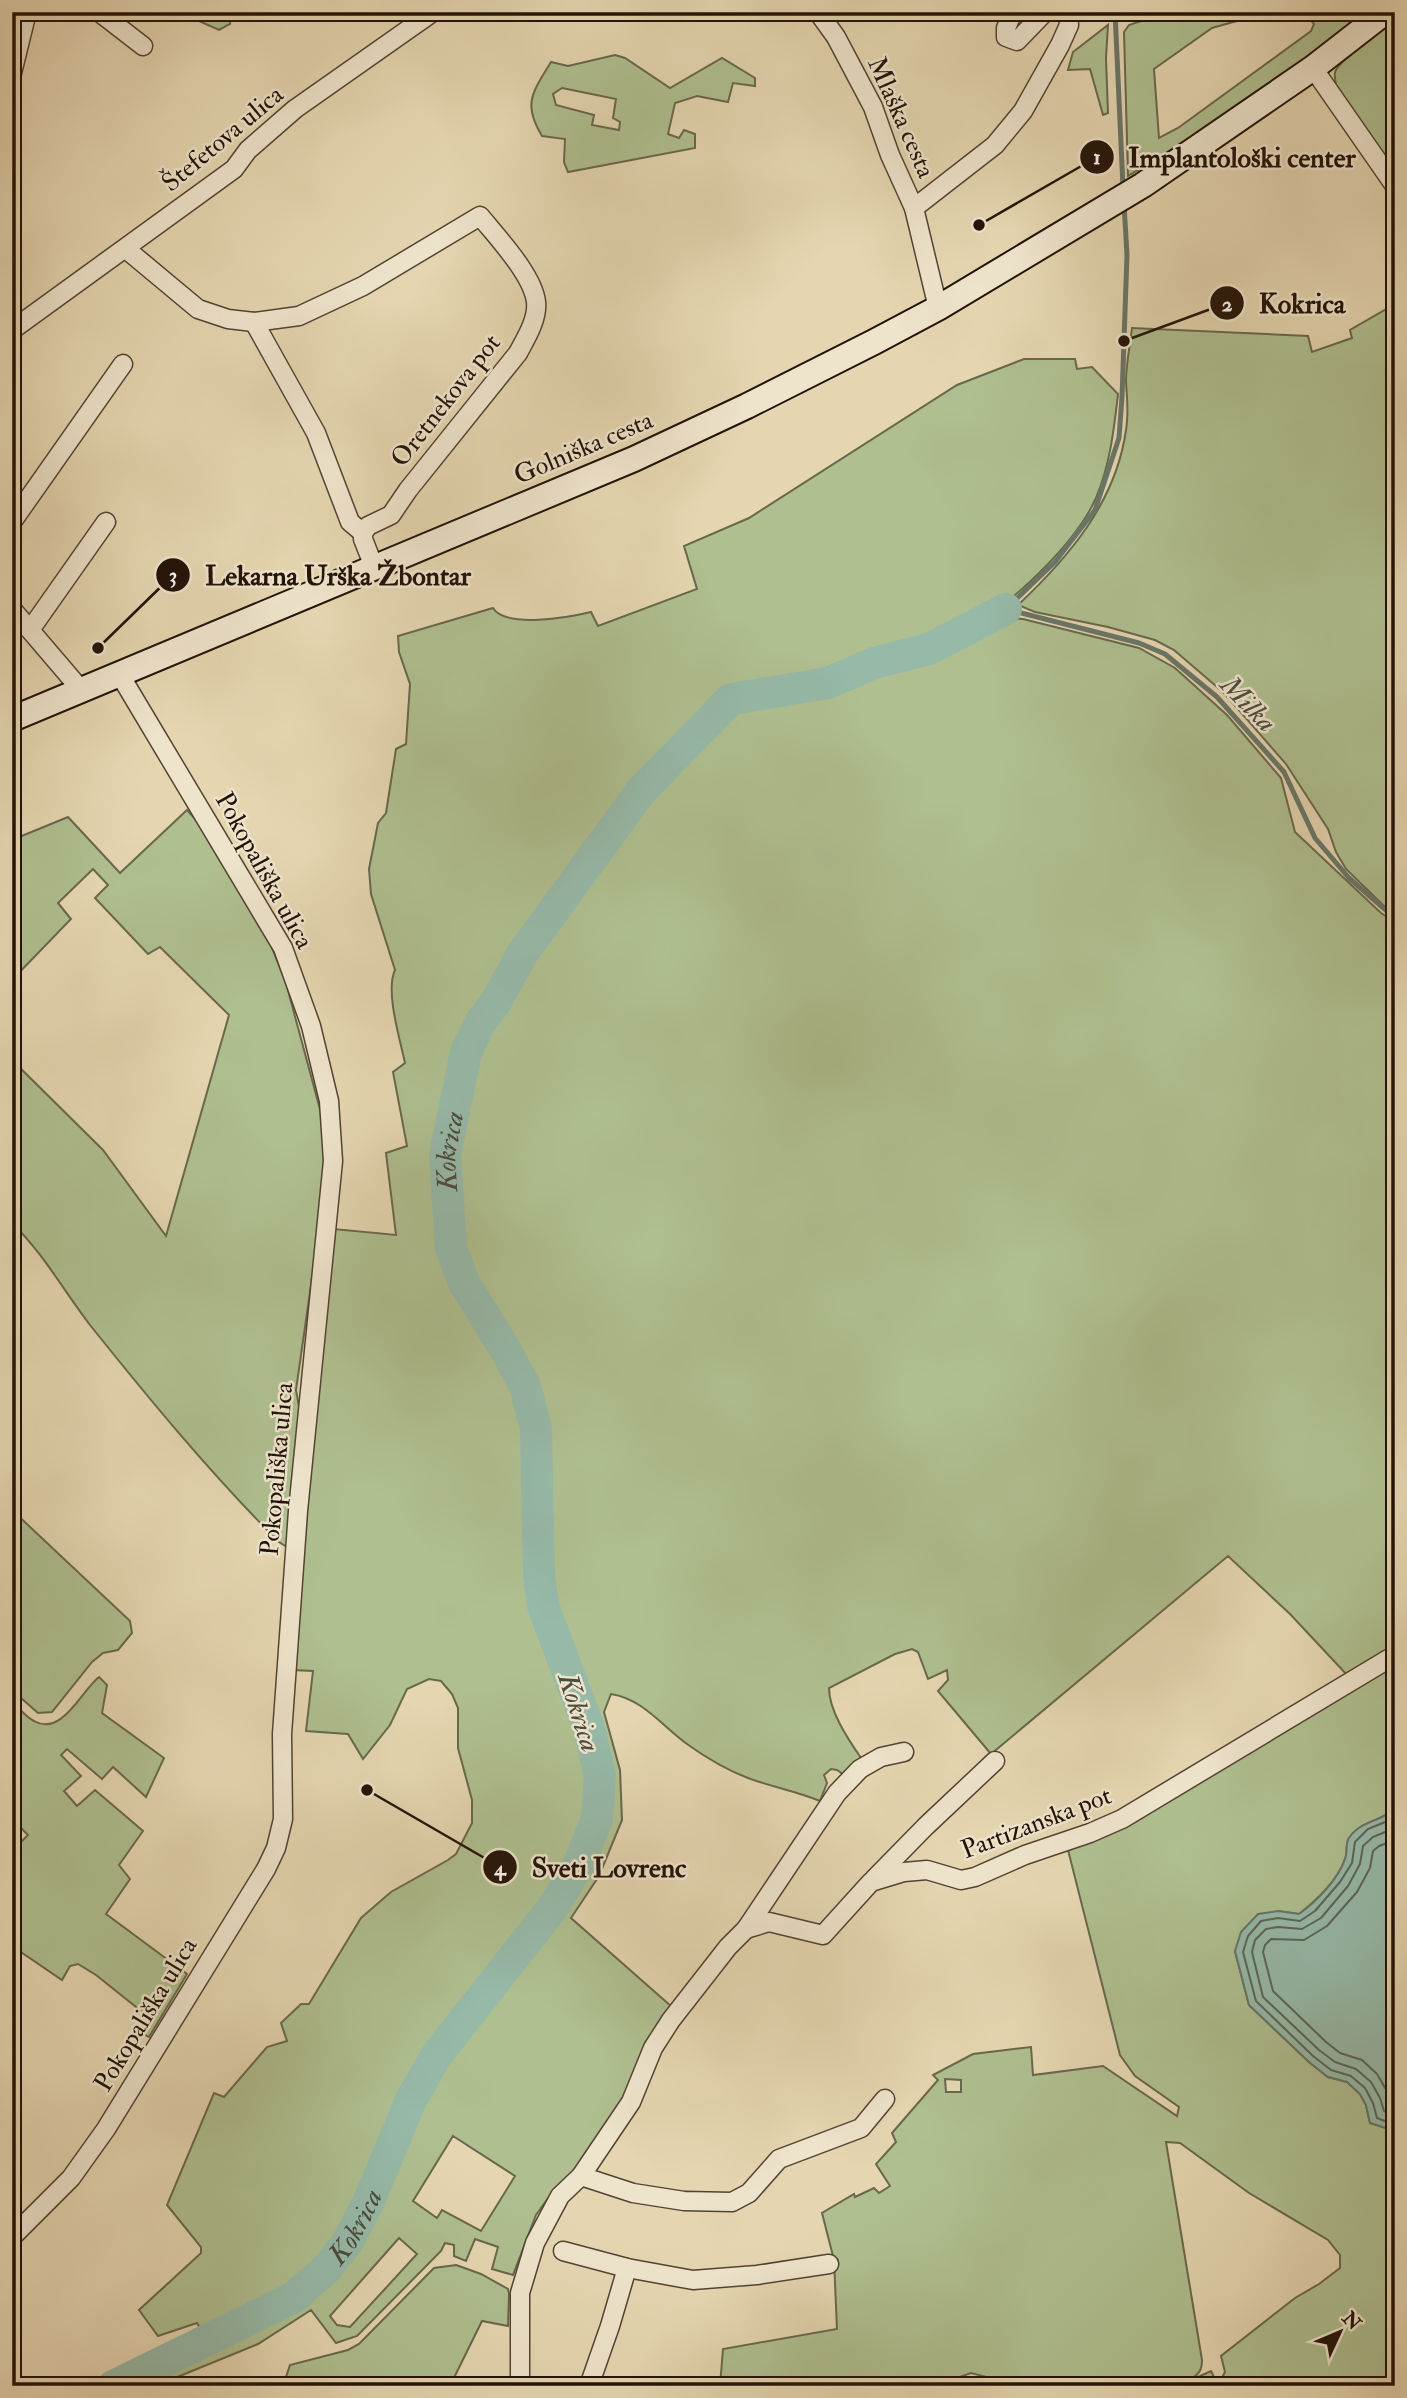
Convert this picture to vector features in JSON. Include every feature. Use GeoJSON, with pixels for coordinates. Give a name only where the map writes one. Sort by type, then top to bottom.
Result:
{"type":"FeatureCollection","features":[{"type":"Feature","properties":{"kind":"main road","name":"Golniška cesta"},"geometry":{"type":"LineString","coordinates":[[12,719],[634,459],[793,383],[938,308],[1143,185],[1313,68],[1385,12]]}},
{"type":"Feature","properties":{"kind":"street"},"geometry":{"type":"LineString","coordinates":[[12,73],[27,12]]}},
{"type":"Feature","properties":{"kind":"street"},"geometry":{"type":"LineString","coordinates":[[99,12],[143,46]]}},
{"type":"Feature","properties":{"kind":"street","name":"Štefetova ulica"},"geometry":{"type":"LineString","coordinates":[[12,330],[234,169],[248,150],[295,110],[433,12]]}},
{"type":"Feature","properties":{"kind":"street","name":"Mlaška cesta"},"geometry":{"type":"LineString","coordinates":[[818,12],[836,37],[873,107],[890,155],[914,208],[938,308]]}},
{"type":"Feature","properties":{"kind":"street"},"geometry":{"type":"LineString","coordinates":[[1013,12],[1006,28],[1006,37],[1017,41],[1045,12]]}},
{"type":"Feature","properties":{"kind":"street","name":"Mlaška cesta"},"geometry":{"type":"LineString","coordinates":[[914,208],[995,145],[1023,111],[1060,45],[1069,25],[1068,12]]}},
{"type":"Feature","properties":{"kind":"street"},"geometry":{"type":"LineString","coordinates":[[1313,68],[1395,186]]}},
{"type":"Feature","properties":{"kind":"street","name":"Oretnekova pot"},"geometry":{"type":"LineString","coordinates":[[126,249],[198,309],[228,319],[254,322],[299,316],[363,286],[480,216],[524,271],[536,303],[531,328],[518,353],[391,515],[368,526],[363,533]]}},
{"type":"Feature","properties":{"kind":"street"},"geometry":{"type":"LineString","coordinates":[[254,322],[316,433],[350,522],[363,533],[374,567]]}},
{"type":"Feature","properties":{"kind":"street"},"geometry":{"type":"LineString","coordinates":[[12,522],[123,364]]}},
{"type":"Feature","properties":{"kind":"street"},"geometry":{"type":"LineString","coordinates":[[30,630],[106,522]]}},
{"type":"Feature","properties":{"kind":"street"},"geometry":{"type":"LineString","coordinates":[[12,609],[82,691]]}},
{"type":"Feature","properties":{"kind":"street","name":"Pokopališka ulica"},"geometry":{"type":"LineString","coordinates":[[12,2238],[71,2178],[106,2129],[266,1869],[276,1848],[283,1819],[282,1734],[298,1511],[333,1161],[329,1101],[311,1026],[283,948],[120,675]]}},
{"type":"Feature","properties":{"kind":"street","name":"Partizanska pot"},"geometry":{"type":"LineString","coordinates":[[872,1882],[904,1872],[927,1870],[961,1880],[975,1877],[1025,1854],[1090,1833],[1122,1819],[1395,1655]]}},
{"type":"Feature","properties":{"kind":"street"},"geometry":{"type":"LineString","coordinates":[[520,2386],[520,2293],[535,2243],[560,2196],[581,2176],[631,2102],[653,2048],[671,2020],[727,1947],[746,1929],[837,1793],[860,1769],[881,1757],[904,1752]]}},
{"type":"Feature","properties":{"kind":"street"},"geometry":{"type":"LineString","coordinates":[[746,1929],[769,1922],[823,1935],[926,1826],[995,1761]]}},
{"type":"Feature","properties":{"kind":"street"},"geometry":{"type":"LineString","coordinates":[[581,2176],[633,2193],[684,2201],[732,2202],[749,2193],[779,2159],[862,2128],[885,2099]]}},
{"type":"Feature","properties":{"kind":"street"},"geometry":{"type":"LineString","coordinates":[[563,2250],[626,2268],[693,2280],[757,2275],[829,2264]]}},
{"type":"Feature","properties":{"kind":"street"},"geometry":{"type":"LineString","coordinates":[[589,2386],[626,2268]]}},
{"type":"Feature","properties":{"kind":"shaded area"},"geometry":{"type":"Polygon","coordinates":[[[185,12],[231,12],[230,24],[219,30],[185,12]]]}},
{"type":"Feature","properties":{"kind":"shaded area"},"geometry":{"type":"Polygon","coordinates":[[[1148,12],[1269,12],[1212,28],[1154,69],[1159,138],[1178,128],[1311,31],[1314,24],[1304,12],[1367,12],[1250,98],[1128,176],[1124,32],[1129,25],[1150,18],[1148,12]]]}},
{"type":"Feature","properties":{"kind":"shaded area"},"geometry":{"type":"Polygon","coordinates":[[[1395,17],[1395,176],[1337,89],[1335,72],[1344,60],[1395,17]]]}},
{"type":"Feature","properties":{"kind":"shaded area"},"geometry":{"type":"Polygon","coordinates":[[[1108,25],[1108,113],[1103,115],[1090,69],[1068,70],[1073,52],[1108,25]]]}},
{"type":"Feature","properties":{"kind":"shaded area"},"geometry":{"type":"Polygon","coordinates":[[[615,55],[625,58],[670,88],[722,58],[755,78],[755,86],[733,83],[728,102],[697,96],[675,103],[668,134],[679,138],[684,130],[695,134],[695,148],[568,172],[564,162],[565,139],[542,136],[532,115],[531,106],[535,90],[551,62],[568,66],[615,55]],[[562,88],[553,94],[556,105],[594,115],[592,125],[619,130],[620,122],[613,118],[616,99],[562,88]]]}},
{"type":"Feature","properties":{"kind":"shaded area"},"geometry":{"type":"Polygon","coordinates":[[[1395,304],[1395,912],[1383,905],[1346,869],[1336,852],[1328,829],[1286,764],[1224,693],[1174,650],[1155,640],[1035,612],[1018,605],[1072,548],[1101,504],[1112,481],[1121,456],[1127,424],[1126,375],[1132,328],[1308,336],[1312,352],[1352,338],[1350,330],[1395,304]]]}},
{"type":"Feature","properties":{"kind":"shaded area"},"geometry":{"type":"Polygon","coordinates":[[[1024,359],[1075,359],[1077,369],[1092,367],[1118,394],[1105,473],[1087,515],[1060,550],[1027,585],[991,613],[963,629],[935,642],[890,657],[879,664],[892,664],[941,652],[1005,618],[1023,619],[1139,648],[1175,668],[1227,715],[1281,778],[1295,832],[1381,913],[1395,922],[1395,1650],[1348,1676],[1290,1614],[1228,1556],[991,1754],[938,1691],[948,1680],[947,1670],[928,1679],[918,1652],[912,1649],[895,1654],[829,1688],[836,1715],[861,1758],[844,1775],[831,1769],[824,1775],[827,1783],[820,1801],[748,1778],[724,1767],[687,1744],[643,1707],[611,1694],[604,1712],[620,1770],[622,1820],[599,1876],[571,1918],[672,2007],[626,2096],[579,2167],[549,2197],[536,2215],[513,2275],[492,2269],[498,2247],[475,2239],[466,2261],[454,2256],[454,2245],[445,2243],[441,2251],[357,2336],[336,2343],[311,2310],[258,2344],[170,2380],[175,2386],[145,2386],[140,2382],[170,2364],[249,2331],[287,2309],[330,2275],[355,2246],[378,2203],[424,2091],[449,2059],[480,2011],[562,1907],[580,1879],[593,1850],[602,1818],[605,1785],[596,1732],[555,1631],[542,1579],[541,1552],[548,1509],[541,1501],[539,1427],[533,1386],[518,1356],[490,1320],[468,1281],[462,1253],[462,1207],[458,1199],[454,1169],[453,1137],[472,1048],[486,1022],[501,1004],[527,955],[543,937],[542,930],[536,930],[515,951],[489,1005],[466,1038],[454,1075],[435,1160],[435,1197],[442,1242],[454,1280],[493,1332],[533,1427],[538,1606],[584,1735],[593,1775],[591,1810],[585,1835],[572,1865],[542,1912],[478,1995],[429,2050],[401,2101],[367,2192],[337,2243],[317,2269],[287,2292],[251,2313],[200,2328],[197,2323],[158,2336],[139,2310],[201,2253],[201,2247],[167,2205],[214,2093],[224,2097],[267,2047],[287,2041],[281,2023],[301,2004],[309,2004],[361,1918],[391,1892],[456,1854],[472,1823],[472,1800],[458,1748],[458,1708],[452,1694],[441,1681],[429,1679],[407,1689],[390,1725],[363,1759],[348,1734],[306,1731],[313,1671],[292,1670],[334,1229],[396,1235],[386,1153],[407,1146],[393,1072],[405,1063],[392,1002],[392,979],[395,970],[371,894],[369,869],[378,823],[386,813],[396,749],[406,744],[410,684],[399,652],[398,636],[493,608],[500,614],[524,620],[591,612],[598,626],[697,589],[684,546],[749,518],[957,385],[1024,359]],[[453,2136],[413,2201],[437,2218],[442,2210],[481,2231],[515,2176],[453,2136]],[[399,2238],[330,2316],[337,2325],[350,2327],[417,2254],[399,2238]]]}},
{"type":"Feature","properties":{"kind":"shaded area"},"geometry":{"type":"Polygon","coordinates":[[[187,810],[197,821],[266,933],[286,983],[321,1113],[326,1180],[296,1390],[300,1412],[287,1547],[229,1490],[135,1381],[90,1325],[43,1259],[12,1223],[12,1060],[103,1150],[166,1236],[229,1015],[160,947],[148,954],[95,898],[108,885],[93,869],[58,903],[71,919],[12,980],[12,840],[68,817],[120,873],[187,810]]]}},
{"type":"Feature","properties":{"kind":"shaded area"},"geometry":{"type":"Polygon","coordinates":[[[12,1510],[130,1621],[132,1633],[118,1650],[103,1653],[92,1662],[52,1712],[38,1713],[12,1690],[12,1510]]]}},
{"type":"Feature","properties":{"kind":"shaded area"},"geometry":{"type":"Polygon","coordinates":[[[1395,1661],[1395,1808],[1354,1832],[1348,1840],[1342,1867],[1326,1890],[1312,1903],[1299,1914],[1278,1911],[1235,1951],[1249,2005],[1309,2062],[1328,2077],[1347,2082],[1360,2094],[1370,2123],[1395,2131],[1395,2386],[1022,2386],[971,2373],[934,2386],[720,2386],[723,2349],[837,2329],[834,2260],[822,2213],[854,2194],[855,2197],[874,2188],[879,2193],[890,2186],[876,2164],[896,2142],[892,2133],[938,2080],[933,2075],[973,2054],[1031,2047],[1033,2075],[1103,2066],[1177,2116],[1179,2107],[1135,2076],[1120,2055],[1067,1846],[1395,1661]],[[945,2079],[946,2092],[961,2092],[961,2080],[945,2079]],[[1166,2142],[1202,2360],[1199,2372],[1189,2381],[1211,2371],[1218,2385],[1225,2372],[1221,2356],[1295,2298],[1340,2268],[1340,2255],[1328,2240],[1249,2193],[1180,2143],[1166,2142]]]}},
{"type":"Feature","properties":{"kind":"shaded area"},"geometry":{"type":"Polygon","coordinates":[[[99,1677],[107,1685],[102,1713],[164,1758],[146,1797],[113,1767],[102,1779],[67,1749],[61,1755],[81,1776],[64,1791],[77,1806],[95,1790],[143,1831],[119,1865],[130,1879],[106,1914],[187,1974],[149,2037],[135,2030],[146,2015],[96,1975],[78,1964],[70,1966],[62,1980],[12,1946],[12,1851],[28,1835],[12,1819],[12,1702],[34,1721],[53,1723],[70,1710],[99,1677]]]}},
{"type":"Feature","properties":{"kind":"shaded area"},"geometry":{"type":"Polygon","coordinates":[[[456,2265],[481,2274],[508,2289],[508,2326],[482,2321],[450,2386],[283,2386],[290,2365],[348,2350],[359,2344],[434,2268],[456,2265]]]}},
{"type":"Feature","properties":{"kind":"water"},"geometry":{"type":"Polygon","coordinates":[[[1395,1808],[1395,2131],[1370,2123],[1360,2094],[1347,2082],[1328,2077],[1309,2062],[1249,2005],[1235,1951],[1241,1932],[1258,1914],[1278,1911],[1299,1914],[1312,1903],[1326,1890],[1342,1867],[1348,1840],[1354,1832],[1395,1808]]]}},
{"type":"Feature","properties":{"kind":"waterway","name":"Kokrica"},"geometry":{"type":"LineString","coordinates":[[1115,12],[1123,187]]}},
{"type":"Feature","properties":{"kind":"waterway","name":"Milka"},"geometry":{"type":"LineString","coordinates":[[1124,204],[1127,255],[1119,438],[1095,510],[1055,562],[1006,609],[1139,643],[1165,654],[1217,697],[1284,772],[1315,838],[1349,878],[1395,918]]}},
{"type":"Feature","properties":{"kind":"waterway","name":"Kokrica"},"geometry":{"type":"LineString","coordinates":[[113,2386],[293,2298],[326,2269],[347,2243],[368,2203],[411,2100],[436,2056],[554,1906],[578,1866],[597,1819],[600,1776],[589,1728],[543,1606],[539,1575],[536,1429],[525,1386],[464,1283],[451,1248],[445,1155],[466,1052],[480,1023],[496,1002],[522,954],[641,791],[731,699],[828,683],[874,663],[929,649],[1006,609]]}},
{"type":"Feature","properties":{"kind":"waterway","name":"Kokrica"},"geometry":{"type":"LineString","coordinates":[[124,2380],[131,2386]]}},
{"type":"Feature","properties":{"kind":"place","name":"Implantološki center"},"geometry":{"type":"Point","coordinates":[979,225]}},
{"type":"Feature","properties":{"kind":"place","name":"Kokrica"},"geometry":{"type":"Point","coordinates":[1124,341]}},
{"type":"Feature","properties":{"kind":"place","name":"Lekarna Urška Žbontar"},"geometry":{"type":"Point","coordinates":[98,648]}},
{"type":"Feature","properties":{"kind":"place","name":"Sveti Lovrenc"},"geometry":{"type":"Point","coordinates":[367,1790]}}]}
